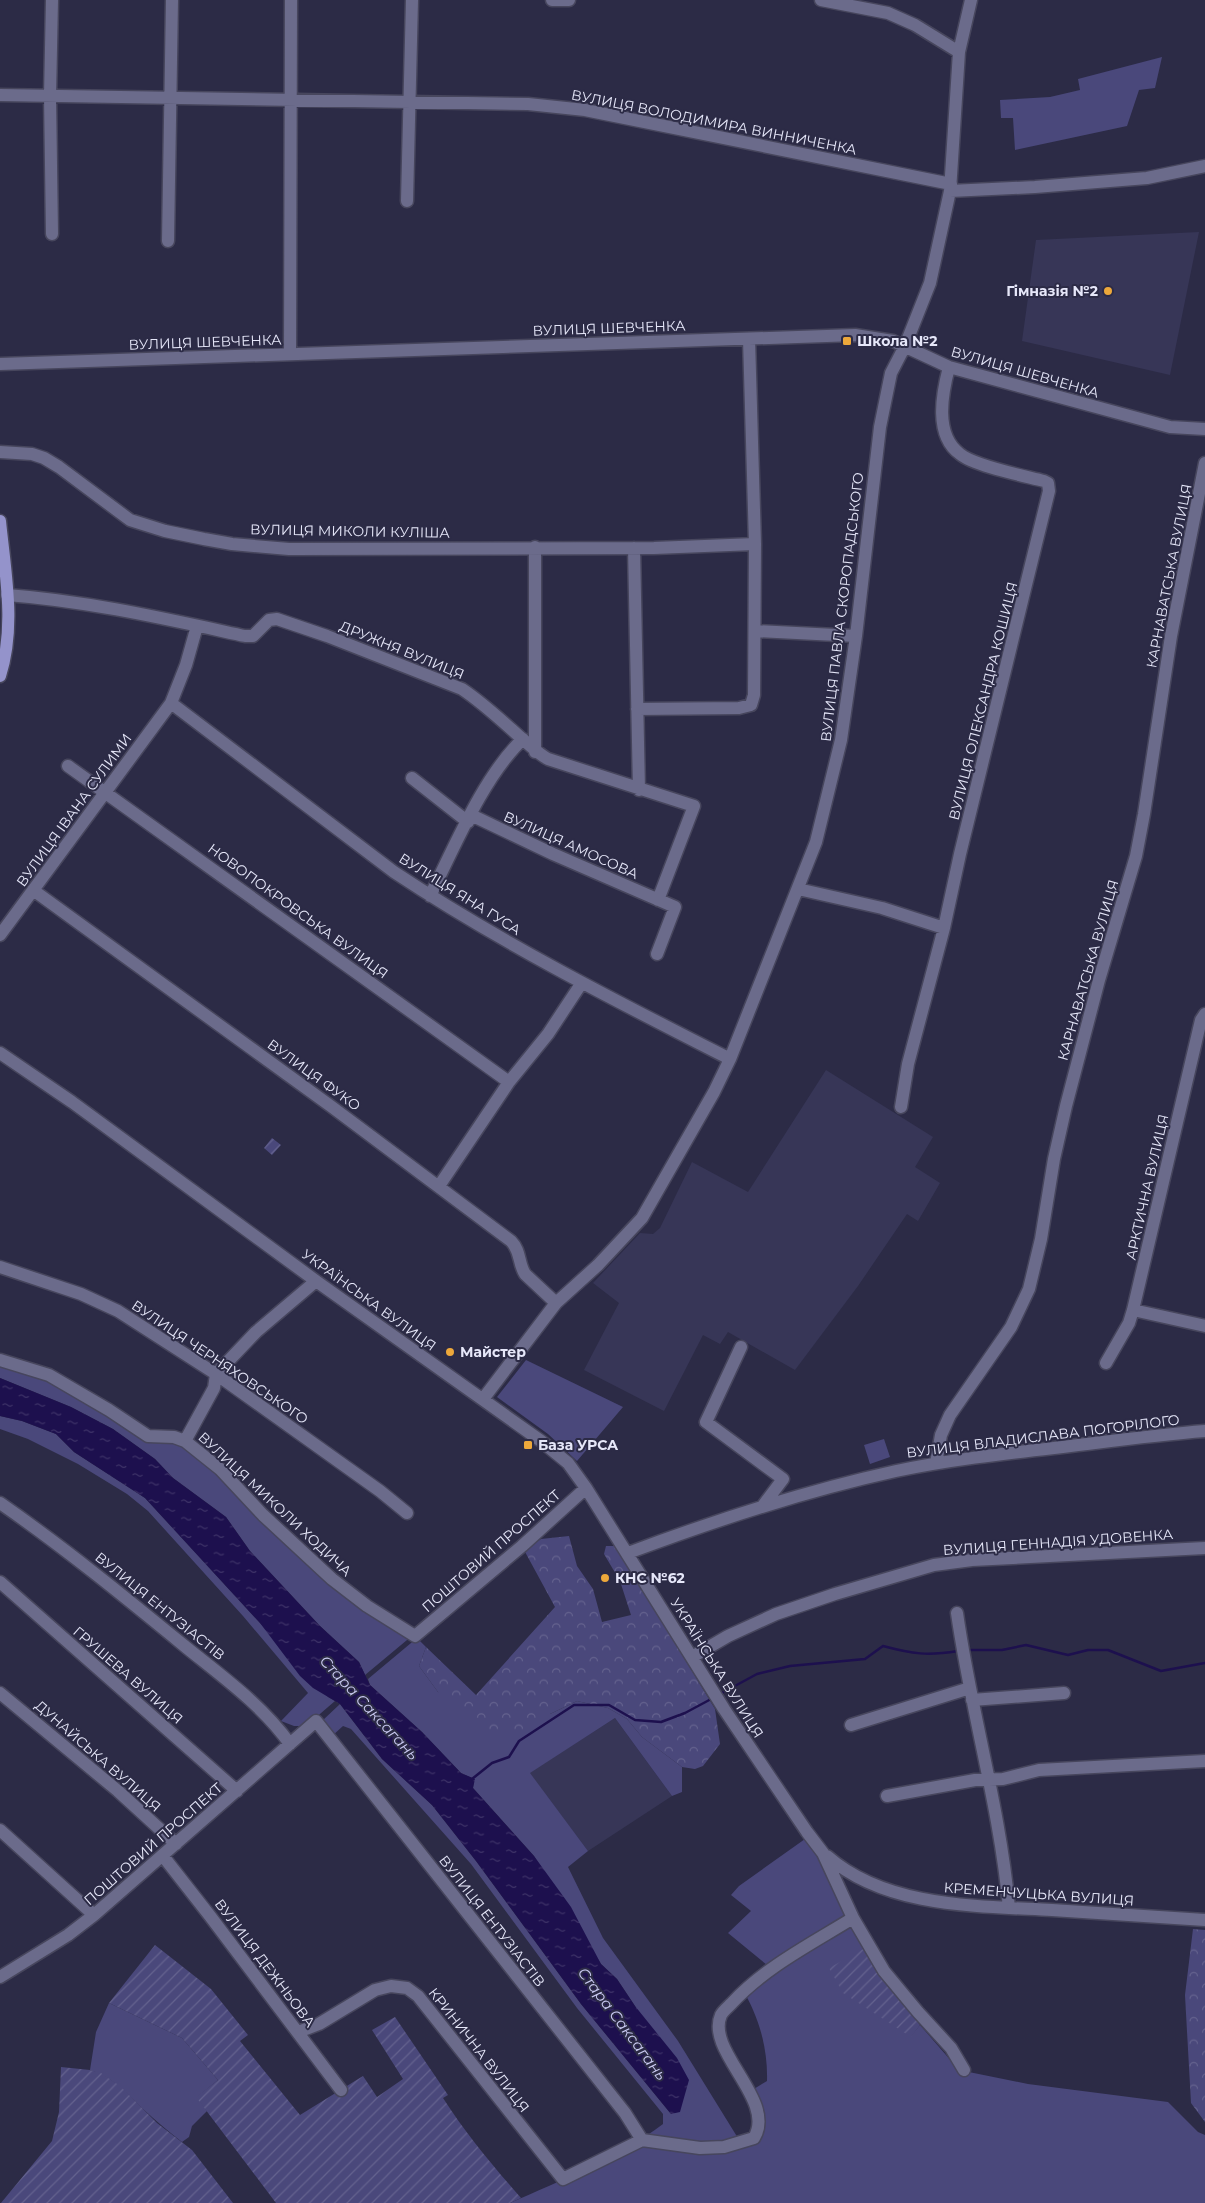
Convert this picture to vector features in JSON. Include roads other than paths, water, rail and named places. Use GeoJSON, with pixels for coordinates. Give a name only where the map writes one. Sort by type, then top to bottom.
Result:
{"type":"FeatureCollection","features":[{"type":"Feature","properties":{"kind":"main road"},"geometry":{"type":"LineString","coordinates":[[0,522],[7,595],[8,641],[0,676]]}},
{"type":"Feature","properties":{"kind":"street"},"geometry":{"type":"LineString","coordinates":[[52,0],[50,96],[52,234]]}},
{"type":"Feature","properties":{"kind":"street"},"geometry":{"type":"LineString","coordinates":[[168,240],[172,0]]}},
{"type":"Feature","properties":{"kind":"street"},"geometry":{"type":"LineString","coordinates":[[290,354],[291,0]]}},
{"type":"Feature","properties":{"kind":"street"},"geometry":{"type":"LineString","coordinates":[[407,201],[412,0]]}},
{"type":"Feature","properties":{"kind":"street"},"geometry":{"type":"LineString","coordinates":[[552,0],[569,0]]}},
{"type":"Feature","properties":{"kind":"street"},"geometry":{"type":"LineString","coordinates":[[821,0],[888,13],[915,25],[958,52]]}},
{"type":"Feature","properties":{"kind":"street","name":"ВУЛИЦЯ ПАВЛА СКОРОПАДСЬКОГО"},"geometry":{"type":"LineString","coordinates":[[483,1399],[556,1303],[598,1264],[642,1218],[714,1092],[730,1059],[816,842],[841,740],[856,636],[880,427],[891,373],[906,346],[930,283],[951,188],[958,52],[971,0]]}},
{"type":"Feature","properties":{"kind":"street","name":"ВУЛИЦЯ ВОЛОДИМИРА ВИННИЧЕНКА"},"geometry":{"type":"LineString","coordinates":[[0,94],[171,99],[528,104],[585,110],[951,188],[1035,187],[1147,178],[1205,166]]}},
{"type":"Feature","properties":{"kind":"street","name":"ВУЛИЦЯ ШЕВЧЕНКА"},"geometry":{"type":"LineString","coordinates":[[0,364],[854,335],[879,338],[906,346],[922,356],[949,367],[1170,428],[1205,429]]}},
{"type":"Feature","properties":{"kind":"street"},"geometry":{"type":"LineString","coordinates":[[637,708],[740,708],[751,705],[754,700],[755,544],[749,339]]}},
{"type":"Feature","properties":{"kind":"street","name":"ВУЛИЦЯ ОЛЕКСАНДРА КОШИЦЯ"},"geometry":{"type":"LineString","coordinates":[[901,1107],[911,1054],[944,928],[960,854],[1050,491],[1048,483],[1044,481],[990,467],[960,455],[947,441],[942,412],[944,388],[949,367]]}},
{"type":"Feature","properties":{"kind":"street","name":"ВУЛИЦЯ МИКОЛИ КУЛІША"},"geometry":{"type":"LineString","coordinates":[[0,452],[32,454],[44,458],[130,520],[165,531],[232,544],[289,549],[634,548],[755,544]]}},
{"type":"Feature","properties":{"kind":"street","name":"КАРНАВАТСЬКА ВУЛИЦЯ"},"geometry":{"type":"LineString","coordinates":[[936,1463],[940,1436],[950,1415],[1011,1327],[1029,1289],[1041,1239],[1054,1160],[1066,1106],[1099,980],[1136,856],[1171,636],[1205,463]]}},
{"type":"Feature","properties":{"kind":"street"},"geometry":{"type":"LineString","coordinates":[[535,547],[535,752]]}},
{"type":"Feature","properties":{"kind":"street"},"geometry":{"type":"LineString","coordinates":[[634,548],[638,790]]}},
{"type":"Feature","properties":{"kind":"street","name":"ДРУЖНЯ ВУЛИЦЯ"},"geometry":{"type":"LineString","coordinates":[[7,595],[52,599],[95,606],[245,636],[253,636],[269,620],[277,619],[462,689],[476,698],[535,752],[548,759],[638,790],[694,806],[658,900]]}},
{"type":"Feature","properties":{"kind":"street"},"geometry":{"type":"LineString","coordinates":[[171,703],[186,665],[197,626]]}},
{"type":"Feature","properties":{"kind":"street"},"geometry":{"type":"LineString","coordinates":[[755,631],[856,636]]}},
{"type":"Feature","properties":{"kind":"street","name":"ВУЛИЦЯ ІВАНА СУЛИМИ"},"geometry":{"type":"LineString","coordinates":[[0,935],[171,703]]}},
{"type":"Feature","properties":{"kind":"street","name":"ВУЛИЦЯ ЯНА ГУСА"},"geometry":{"type":"LineString","coordinates":[[171,703],[394,872],[430,896],[581,984],[730,1059]]}},
{"type":"Feature","properties":{"kind":"street"},"geometry":{"type":"LineString","coordinates":[[430,896],[487,786],[510,750],[523,739]]}},
{"type":"Feature","properties":{"kind":"street","name":"НОВОПОКРОВСЬКА ВУЛИЦЯ"},"geometry":{"type":"LineString","coordinates":[[68,766],[107,792],[510,1082]]}},
{"type":"Feature","properties":{"kind":"street","name":"ВУЛИЦЯ АМОСОВА"},"geometry":{"type":"LineString","coordinates":[[412,778],[470,819],[675,907],[657,954]]}},
{"type":"Feature","properties":{"kind":"street","name":"ВУЛИЦЯ ФУКО"},"geometry":{"type":"LineString","coordinates":[[33,890],[439,1186],[515,1245],[525,1274],[556,1303]]}},
{"type":"Feature","properties":{"kind":"street"},"geometry":{"type":"LineString","coordinates":[[798,890],[882,908],[944,928]]}},
{"type":"Feature","properties":{"kind":"street"},"geometry":{"type":"LineString","coordinates":[[439,1186],[510,1082],[548,1034],[581,984]]}},
{"type":"Feature","properties":{"kind":"street","name":"АРКТИЧНА ВУЛИЦЯ"},"geometry":{"type":"LineString","coordinates":[[1106,1363],[1129,1323],[1133,1310],[1201,1020],[1205,1014]]}},
{"type":"Feature","properties":{"kind":"street","name":"УКРАЇНСЬКА ВУЛИЦЯ"},"geometry":{"type":"LineString","coordinates":[[0,1053],[120,1136],[316,1281],[483,1399],[568,1463],[628,1553],[724,1709],[823,1853],[852,1918],[884,1971],[951,2048],[964,2070]]}},
{"type":"Feature","properties":{"kind":"street","name":"ВУЛИЦЯ ЧЕРНЯХОВСЬКОГО"},"geometry":{"type":"LineString","coordinates":[[0,1267],[81,1294],[118,1311],[216,1374],[372,1485],[407,1513]]}},
{"type":"Feature","properties":{"kind":"street"},"geometry":{"type":"LineString","coordinates":[[185,1441],[214,1388],[216,1374],[256,1332],[316,1281]]}},
{"type":"Feature","properties":{"kind":"street"},"geometry":{"type":"LineString","coordinates":[[1133,1310],[1205,1326]]}},
{"type":"Feature","properties":{"kind":"street"},"geometry":{"type":"LineString","coordinates":[[741,1347],[706,1422],[783,1479],[762,1507]]}},
{"type":"Feature","properties":{"kind":"street","name":"ВУЛИЦЯ МИКОЛИ ХОДИЧА"},"geometry":{"type":"LineString","coordinates":[[0,1360],[48,1375],[109,1410],[148,1436],[174,1436],[185,1441],[220,1469],[263,1515],[332,1580],[367,1606],[415,1636]]}},
{"type":"Feature","properties":{"kind":"street","name":"ВУЛИЦЯ ВЛАДИСЛАВА ПОГОРІЛОГО"},"geometry":{"type":"LineString","coordinates":[[628,1553],[710,1522],[895,1471],[936,1463],[1205,1431]]}},
{"type":"Feature","properties":{"kind":"street","name":"ПОШТОВИЙ ПРОСПЕКТ"},"geometry":{"type":"LineString","coordinates":[[415,1636],[522,1546],[586,1488]]}},
{"type":"Feature","properties":{"kind":"street","name":"ВУЛИЦЯ ЕНТУЗІАСТІВ"},"geometry":{"type":"LineString","coordinates":[[0,1503],[52,1538],[204,1662],[277,1725],[290,1744]]}},
{"type":"Feature","properties":{"kind":"street","name":"ВУЛИЦЯ ГЕННАДІЯ УДОВЕНКА"},"geometry":{"type":"LineString","coordinates":[[692,1657],[728,1636],[776,1614],[934,1564],[972,1560],[1205,1548]]}},
{"type":"Feature","properties":{"kind":"street","name":"ГРУШЕВА ВУЛИЦЯ"},"geometry":{"type":"LineString","coordinates":[[0,1582],[237,1791]]}},
{"type":"Feature","properties":{"kind":"street"},"geometry":{"type":"LineString","coordinates":[[957,1613],[988,1780],[996,1808],[1009,1908]]}},
{"type":"Feature","properties":{"kind":"street","name":"ДУНАЙСЬКА ВУЛИЦЯ"},"geometry":{"type":"LineString","coordinates":[[0,1693],[118,1791],[176,1844]]}},
{"type":"Feature","properties":{"kind":"street"},"geometry":{"type":"LineString","coordinates":[[852,1725],[971,1694],[1064,1693]]}},
{"type":"Feature","properties":{"kind":"street","name":"ПОШТОВИЙ ПРОСПЕКТ"},"geometry":{"type":"LineString","coordinates":[[0,1977],[68,1935],[163,1856],[316,1722]]}},
{"type":"Feature","properties":{"kind":"street","name":"ВУЛИЦЯ ЕНТУЗІАСТІВ"},"geometry":{"type":"LineString","coordinates":[[316,1722],[626,2113],[642,2140]]}},
{"type":"Feature","properties":{"kind":"street"},"geometry":{"type":"LineString","coordinates":[[887,1796],[1039,1770],[1205,1761]]}},
{"type":"Feature","properties":{"kind":"street"},"geometry":{"type":"LineString","coordinates":[[0,1830],[94,1914]]}},
{"type":"Feature","properties":{"kind":"street","name":"КРЕМЕНЧУЦЬКА ВУЛИЦЯ"},"geometry":{"type":"LineString","coordinates":[[823,1853],[841,1868],[859,1878],[898,1892],[952,1904],[1205,1920]]}},
{"type":"Feature","properties":{"kind":"street","name":"ВУЛИЦЯ ДЕЖНЬОВА"},"geometry":{"type":"LineString","coordinates":[[163,1856],[341,2090]]}},
{"type":"Feature","properties":{"kind":"street"},"geometry":{"type":"LineString","coordinates":[[642,2140],[700,2148],[724,2147],[754,2138],[760,2129],[759,2113],[721,2040],[719,2025],[721,2014],[738,1996],[776,1965],[852,1918]]}},
{"type":"Feature","properties":{"kind":"street","name":"КРИНИЧНА ВУЛИЦЯ"},"geometry":{"type":"LineString","coordinates":[[298,2032],[319,2024],[376,1990],[391,1986],[407,1988],[418,1996],[563,2179],[642,2140]]}},
{"type":"Feature","properties":{"kind":"water","name":"Стара Саксагань"},"geometry":{"type":"Polygon","coordinates":[[[0,1378],[71,1407],[113,1429],[155,1459],[173,1478],[226,1517],[250,1551],[320,1626],[359,1662],[370,1685],[422,1732],[461,1773],[475,1779],[473,1788],[534,1856],[571,1907],[601,1964],[617,1979],[635,2006],[677,2058],[689,2080],[680,2112],[671,2114],[581,2004],[476,1861],[432,1805],[382,1759],[340,1704],[313,1688],[300,1676],[260,1623],[145,1498],[74,1452],[56,1434],[22,1421],[0,1416],[0,1378]]]}},
{"type":"Feature","properties":{"kind":"waterway"},"geometry":{"type":"LineString","coordinates":[[968,1650],[1002,1650],[1026,1645],[1068,1655],[1088,1650],[1108,1650],[1161,1671],[1205,1663]]}},
{"type":"Feature","properties":{"kind":"waterway"},"geometry":{"type":"LineString","coordinates":[[720,1694],[757,1674],[790,1666],[865,1659],[883,1646],[920,1653],[958,1651]]}},
{"type":"Feature","properties":{"kind":"waterway"},"geometry":{"type":"LineString","coordinates":[[472,1779],[492,1763],[509,1757],[519,1741],[574,1705],[609,1705],[635,1720],[661,1722],[685,1713],[713,1698]]}},
{"type":"Feature","properties":{"kind":"place","name":"Гімназія №2"},"geometry":{"type":"Point","coordinates":[1108,291]}},
{"type":"Feature","properties":{"kind":"place","name":"Школа №2"},"geometry":{"type":"Point","coordinates":[847,341]}},
{"type":"Feature","properties":{"kind":"place","name":"Майстер"},"geometry":{"type":"Point","coordinates":[450,1352]}},
{"type":"Feature","properties":{"kind":"place","name":"База УРСА"},"geometry":{"type":"Point","coordinates":[528,1445]}},
{"type":"Feature","properties":{"kind":"place","name":"КНС №62"},"geometry":{"type":"Point","coordinates":[605,1578]}}]}
